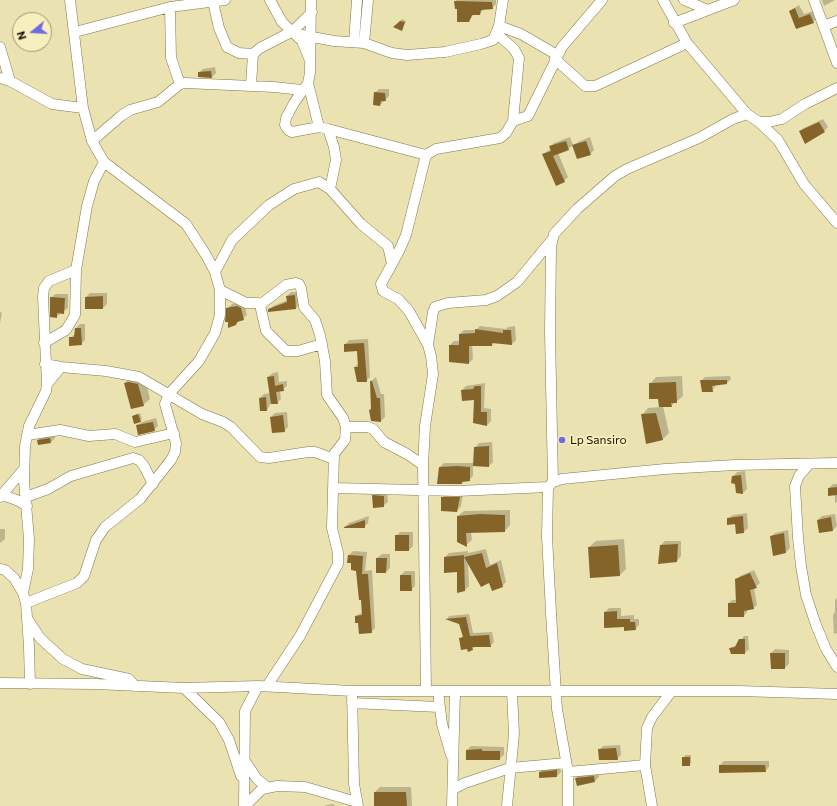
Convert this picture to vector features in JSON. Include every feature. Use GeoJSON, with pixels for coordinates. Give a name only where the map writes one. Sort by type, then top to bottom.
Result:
{"type":"FeatureCollection","features":[{"type":"Feature","properties":{"kind":"street"},"geometry":{"type":"LineString","coordinates":[[26,603],[77,583],[84,576],[96,540],[105,527],[140,499],[153,484],[175,452],[176,443],[165,404],[168,394],[200,361],[215,333],[220,316],[220,290],[215,272],[186,224],[104,162],[92,142],[83,108],[70,0]]}},
{"type":"Feature","properties":{"kind":"street"},"geometry":{"type":"LineString","coordinates":[[75,32],[170,7],[225,0]]}},
{"type":"Feature","properties":{"kind":"street"},"geometry":{"type":"LineString","coordinates":[[270,0],[282,22],[295,33],[310,60]]}},
{"type":"Feature","properties":{"kind":"street"},"geometry":{"type":"LineString","coordinates":[[311,0],[312,37],[310,60],[305,86],[291,108],[286,125],[288,130],[292,132],[324,128],[426,155]]}},
{"type":"Feature","properties":{"kind":"street"},"geometry":{"type":"LineString","coordinates":[[357,0],[359,42]]}},
{"type":"Feature","properties":{"kind":"street"},"geometry":{"type":"LineString","coordinates":[[359,42],[368,0]]}},
{"type":"Feature","properties":{"kind":"street"},"geometry":{"type":"LineString","coordinates":[[295,33],[334,41],[359,42],[407,55],[427,54],[488,42],[498,30],[503,0]]}},
{"type":"Feature","properties":{"kind":"street"},"geometry":{"type":"LineString","coordinates":[[513,121],[528,116],[539,96],[556,57],[569,37],[602,0]]}},
{"type":"Feature","properties":{"kind":"street"},"geometry":{"type":"LineString","coordinates":[[663,0],[674,23],[687,43],[747,114],[759,122],[778,140],[789,156],[804,184],[837,223]]}},
{"type":"Feature","properties":{"kind":"street"},"geometry":{"type":"LineString","coordinates":[[684,0],[708,10]]}},
{"type":"Feature","properties":{"kind":"street"},"geometry":{"type":"LineString","coordinates":[[674,23],[734,0]]}},
{"type":"Feature","properties":{"kind":"street"},"geometry":{"type":"LineString","coordinates":[[814,0],[837,63]]}},
{"type":"Feature","properties":{"kind":"street"},"geometry":{"type":"LineString","coordinates":[[213,2],[219,28],[227,47],[239,53],[253,54],[260,48],[295,33],[312,12]]}},
{"type":"Feature","properties":{"kind":"street"},"geometry":{"type":"LineString","coordinates":[[170,7],[171,58],[180,84]]}},
{"type":"Feature","properties":{"kind":"street"},"geometry":{"type":"LineString","coordinates":[[824,26],[837,21]]}},
{"type":"Feature","properties":{"kind":"street"},"geometry":{"type":"LineString","coordinates":[[498,30],[522,34],[556,57],[579,82],[585,86],[595,86],[687,43]]}},
{"type":"Feature","properties":{"kind":"street"},"geometry":{"type":"LineString","coordinates":[[428,345],[404,303],[381,288],[384,278],[406,235],[426,155],[436,149],[500,138],[506,133],[513,121],[519,58],[498,30]]}},
{"type":"Feature","properties":{"kind":"street"},"geometry":{"type":"LineString","coordinates":[[0,47],[10,81]]}},
{"type":"Feature","properties":{"kind":"street"},"geometry":{"type":"LineString","coordinates":[[252,86],[253,54]]}},
{"type":"Feature","properties":{"kind":"street"},"geometry":{"type":"LineString","coordinates":[[0,78],[10,81],[52,104],[83,108]]}},
{"type":"Feature","properties":{"kind":"street"},"geometry":{"type":"LineString","coordinates":[[92,142],[121,116],[130,110],[158,102],[180,84],[191,82],[252,86],[305,86]]}},
{"type":"Feature","properties":{"kind":"street"},"geometry":{"type":"LineString","coordinates":[[305,86],[334,147],[336,160],[330,189]]}},
{"type":"Feature","properties":{"kind":"street"},"geometry":{"type":"LineString","coordinates":[[759,122],[782,119],[805,104],[837,88]]}},
{"type":"Feature","properties":{"kind":"street"},"geometry":{"type":"LineString","coordinates":[[426,690],[423,465],[424,426],[433,374],[428,345],[435,307],[448,303],[486,300],[497,296],[516,282],[551,241],[558,228],[571,214],[615,176],[747,114]]}},
{"type":"Feature","properties":{"kind":"street"},"geometry":{"type":"LineString","coordinates":[[778,140],[782,119]]}},
{"type":"Feature","properties":{"kind":"street"},"geometry":{"type":"LineString","coordinates":[[44,343],[66,330],[73,320],[76,301],[76,270],[87,206],[94,181],[104,162]]}},
{"type":"Feature","properties":{"kind":"street"},"geometry":{"type":"LineString","coordinates":[[215,272],[232,240],[280,197],[294,189],[315,182],[324,184],[330,189],[360,224],[388,246],[392,264]]}},
{"type":"Feature","properties":{"kind":"street"},"geometry":{"type":"LineString","coordinates":[[551,241],[550,484],[547,536],[557,709],[567,768],[568,806]]}},
{"type":"Feature","properties":{"kind":"street"},"geometry":{"type":"LineString","coordinates":[[23,593],[28,569],[29,538],[24,469],[27,435],[34,413],[46,391],[47,384],[42,297],[44,288],[49,281],[76,270]]}},
{"type":"Feature","properties":{"kind":"street"},"geometry":{"type":"LineString","coordinates":[[245,806],[245,712],[262,686],[297,641],[338,564],[338,553],[332,528],[334,459],[336,449],[345,440],[346,427],[343,418],[327,395],[325,361],[322,344],[315,320],[304,307],[299,284],[296,283],[286,285],[260,305]]}},
{"type":"Feature","properties":{"kind":"street"},"geometry":{"type":"LineString","coordinates":[[220,290],[246,303],[258,303],[260,305]]}},
{"type":"Feature","properties":{"kind":"street"},"geometry":{"type":"LineString","coordinates":[[260,305],[266,330],[286,351],[298,351],[322,344]]}},
{"type":"Feature","properties":{"kind":"street"},"geometry":{"type":"LineString","coordinates":[[45,364],[106,371],[139,377],[202,414],[227,425],[260,457],[269,458],[308,452],[325,455],[334,459]]}},
{"type":"Feature","properties":{"kind":"street"},"geometry":{"type":"LineString","coordinates":[[47,384],[61,367]]}},
{"type":"Feature","properties":{"kind":"street"},"geometry":{"type":"LineString","coordinates":[[346,427],[368,427],[373,429],[384,442],[407,454],[423,465]]}},
{"type":"Feature","properties":{"kind":"street"},"geometry":{"type":"LineString","coordinates":[[27,435],[60,430],[89,436],[115,434],[135,442],[174,434]]}},
{"type":"Feature","properties":{"kind":"street"},"geometry":{"type":"LineString","coordinates":[[24,469],[1,496],[26,502],[71,476],[133,458],[139,460],[144,466],[153,484]]}},
{"type":"Feature","properties":{"kind":"street"},"geometry":{"type":"LineString","coordinates":[[334,488],[457,491],[550,484],[562,479],[665,469],[837,463]]}},
{"type":"Feature","properties":{"kind":"street"},"geometry":{"type":"LineString","coordinates":[[809,464],[799,476],[795,486],[800,559],[806,595],[816,625],[826,649],[837,667]]}},
{"type":"Feature","properties":{"kind":"street"},"geometry":{"type":"LineString","coordinates":[[0,569],[6,570],[14,578],[23,593],[26,603],[30,684]]}},
{"type":"Feature","properties":{"kind":"street"},"geometry":{"type":"LineString","coordinates":[[27,618],[40,638],[64,660],[89,671],[129,679],[135,686]]}},
{"type":"Feature","properties":{"kind":"street"},"geometry":{"type":"LineString","coordinates":[[89,671],[96,684]]}},
{"type":"Feature","properties":{"kind":"street"},"geometry":{"type":"LineString","coordinates":[[0,683],[96,684],[184,688],[262,686],[352,691],[739,691],[837,694]]}},
{"type":"Feature","properties":{"kind":"street"},"geometry":{"type":"LineString","coordinates":[[184,688],[219,722],[229,740],[244,785]]}},
{"type":"Feature","properties":{"kind":"street"},"geometry":{"type":"LineString","coordinates":[[245,806],[256,793],[267,787],[305,787],[358,804],[354,784],[352,691]]}},
{"type":"Feature","properties":{"kind":"street"},"geometry":{"type":"LineString","coordinates":[[438,691],[439,707],[446,743],[453,761]]}},
{"type":"Feature","properties":{"kind":"street"},"geometry":{"type":"LineString","coordinates":[[452,806],[455,692]]}},
{"type":"Feature","properties":{"kind":"street"},"geometry":{"type":"LineString","coordinates":[[507,806],[514,734],[512,692]]}},
{"type":"Feature","properties":{"kind":"street"},"geometry":{"type":"LineString","coordinates":[[652,806],[645,765],[647,728],[652,717],[671,692]]}},
{"type":"Feature","properties":{"kind":"street"},"geometry":{"type":"LineString","coordinates":[[352,703],[439,707]]}},
{"type":"Feature","properties":{"kind":"street"},"geometry":{"type":"LineString","coordinates":[[245,761],[257,779],[267,787]]}},
{"type":"Feature","properties":{"kind":"street"},"geometry":{"type":"LineString","coordinates":[[453,789],[465,783],[510,768],[567,768],[645,765]]}},
{"type":"Feature","properties":{"kind":"building"},"geometry":{"type":"Polygon","coordinates":[[[454,1],[492,2],[493,9],[481,10],[480,15],[472,15],[469,22],[457,22],[457,9],[455,9],[454,1]]]}},
{"type":"Feature","properties":{"kind":"building"},"geometry":{"type":"Polygon","coordinates":[[[795,8],[799,18],[810,14],[814,23],[796,29],[789,11],[795,8]]]}},
{"type":"Feature","properties":{"kind":"building"},"geometry":{"type":"Polygon","coordinates":[[[400,21],[405,22],[402,31],[393,27],[400,21]]]}},
{"type":"Feature","properties":{"kind":"building"},"geometry":{"type":"Polygon","coordinates":[[[211,71],[212,78],[198,77],[198,72],[211,71]]]}},
{"type":"Feature","properties":{"kind":"building"},"geometry":{"type":"Polygon","coordinates":[[[374,92],[385,93],[386,101],[381,101],[380,106],[373,105],[374,92]]]}},
{"type":"Feature","properties":{"kind":"building"},"geometry":{"type":"Polygon","coordinates":[[[819,122],[825,132],[805,144],[799,131],[819,122]]]}},
{"type":"Feature","properties":{"kind":"building"},"geometry":{"type":"Polygon","coordinates":[[[566,141],[569,150],[553,156],[565,182],[556,186],[542,154],[551,151],[549,146],[566,141]]]}},
{"type":"Feature","properties":{"kind":"building"},"geometry":{"type":"Polygon","coordinates":[[[586,141],[591,155],[577,159],[572,145],[586,141]]]}},
{"type":"Feature","properties":{"kind":"building"},"geometry":{"type":"Polygon","coordinates":[[[295,295],[296,309],[268,312],[268,309],[287,302],[286,296],[295,295]]]}},
{"type":"Feature","properties":{"kind":"building"},"geometry":{"type":"Polygon","coordinates":[[[103,296],[103,309],[85,309],[85,297],[103,296]]]}},
{"type":"Feature","properties":{"kind":"building"},"geometry":{"type":"Polygon","coordinates":[[[50,297],[65,298],[64,314],[57,313],[57,318],[50,317],[50,297]]]}},
{"type":"Feature","properties":{"kind":"building"},"geometry":{"type":"Polygon","coordinates":[[[237,306],[241,308],[244,320],[237,322],[236,325],[228,328],[228,322],[225,322],[226,308],[237,306]]]}},
{"type":"Feature","properties":{"kind":"building"},"geometry":{"type":"Polygon","coordinates":[[[75,328],[81,328],[82,345],[69,346],[69,337],[74,337],[75,328]]]}},
{"type":"Feature","properties":{"kind":"building"},"geometry":{"type":"Polygon","coordinates":[[[475,329],[503,333],[503,330],[511,330],[512,345],[492,343],[492,346],[469,346],[469,364],[449,362],[449,345],[459,345],[459,334],[475,333],[475,329]]]}},
{"type":"Feature","properties":{"kind":"building"},"geometry":{"type":"Polygon","coordinates":[[[364,343],[367,382],[357,382],[354,367],[358,367],[357,351],[344,352],[344,344],[364,343]]]}},
{"type":"Feature","properties":{"kind":"building"},"geometry":{"type":"Polygon","coordinates":[[[274,376],[275,386],[283,384],[284,391],[276,392],[278,404],[271,404],[267,377],[274,376]]]}},
{"type":"Feature","properties":{"kind":"building"},"geometry":{"type":"Polygon","coordinates":[[[700,380],[727,380],[727,384],[712,386],[713,392],[702,392],[700,380]]]}},
{"type":"Feature","properties":{"kind":"building"},"geometry":{"type":"Polygon","coordinates":[[[370,381],[372,381],[377,398],[380,398],[381,422],[371,421],[369,410],[371,409],[370,381]]]}},
{"type":"Feature","properties":{"kind":"building"},"geometry":{"type":"Polygon","coordinates":[[[129,382],[138,384],[144,406],[131,409],[124,383],[129,382]]]}},
{"type":"Feature","properties":{"kind":"building"},"geometry":{"type":"Polygon","coordinates":[[[676,382],[677,403],[671,403],[672,407],[659,407],[658,399],[649,399],[649,383],[676,382]]]}},
{"type":"Feature","properties":{"kind":"building"},"geometry":{"type":"Polygon","coordinates":[[[475,386],[481,386],[481,412],[487,412],[487,426],[473,423],[474,400],[462,401],[461,390],[473,389],[475,386]]]}},
{"type":"Feature","properties":{"kind":"building"},"geometry":{"type":"Polygon","coordinates":[[[266,397],[267,411],[260,411],[259,398],[266,397]]]}},
{"type":"Feature","properties":{"kind":"building"},"geometry":{"type":"Polygon","coordinates":[[[656,413],[663,440],[646,444],[641,414],[656,413]]]}},
{"type":"Feature","properties":{"kind":"building"},"geometry":{"type":"Polygon","coordinates":[[[138,414],[141,422],[134,424],[132,416],[138,414]]]}},
{"type":"Feature","properties":{"kind":"building"},"geometry":{"type":"Polygon","coordinates":[[[283,415],[285,432],[272,433],[270,417],[283,415]]]}},
{"type":"Feature","properties":{"kind":"building"},"geometry":{"type":"Polygon","coordinates":[[[153,422],[155,431],[138,435],[136,425],[153,422]]]}},
{"type":"Feature","properties":{"kind":"building"},"geometry":{"type":"Polygon","coordinates":[[[50,438],[51,443],[38,445],[37,440],[50,438]]]}},
{"type":"Feature","properties":{"kind":"building"},"geometry":{"type":"Polygon","coordinates":[[[489,446],[489,467],[473,466],[474,447],[489,446]]]}},
{"type":"Feature","properties":{"kind":"building"},"geometry":{"type":"Polygon","coordinates":[[[439,467],[470,467],[470,481],[462,482],[462,484],[437,484],[439,467]]]}},
{"type":"Feature","properties":{"kind":"building"},"geometry":{"type":"Polygon","coordinates":[[[741,475],[743,494],[736,493],[735,484],[731,483],[732,476],[741,475]]]}},
{"type":"Feature","properties":{"kind":"building"},"geometry":{"type":"Polygon","coordinates":[[[837,487],[837,495],[828,496],[828,488],[837,487]]]}},
{"type":"Feature","properties":{"kind":"building"},"geometry":{"type":"Polygon","coordinates":[[[372,495],[384,496],[384,507],[373,508],[372,495]]]}},
{"type":"Feature","properties":{"kind":"building"},"geometry":{"type":"Polygon","coordinates":[[[441,497],[460,497],[457,512],[441,511],[441,497]]]}},
{"type":"Feature","properties":{"kind":"building"},"geometry":{"type":"Polygon","coordinates":[[[480,514],[505,515],[505,532],[466,533],[467,547],[457,542],[457,516],[480,514]]]}},
{"type":"Feature","properties":{"kind":"building"},"geometry":{"type":"Polygon","coordinates":[[[743,516],[744,533],[736,534],[735,524],[727,525],[727,518],[743,516]]]}},
{"type":"Feature","properties":{"kind":"building"},"geometry":{"type":"Polygon","coordinates":[[[831,517],[833,531],[819,533],[817,520],[831,517]]]}},
{"type":"Feature","properties":{"kind":"building"},"geometry":{"type":"Polygon","coordinates":[[[365,520],[365,528],[344,528],[344,527],[365,520]]]}},
{"type":"Feature","properties":{"kind":"building"},"geometry":{"type":"Polygon","coordinates":[[[784,533],[786,553],[773,556],[770,536],[784,533]]]}},
{"type":"Feature","properties":{"kind":"building"},"geometry":{"type":"Polygon","coordinates":[[[395,535],[409,535],[409,551],[395,551],[395,535]]]}},
{"type":"Feature","properties":{"kind":"building"},"geometry":{"type":"Polygon","coordinates":[[[678,544],[677,562],[658,564],[660,545],[678,544]]]}},
{"type":"Feature","properties":{"kind":"building"},"geometry":{"type":"Polygon","coordinates":[[[618,545],[620,576],[590,578],[588,547],[618,545]]]}},
{"type":"Feature","properties":{"kind":"building"},"geometry":{"type":"Polygon","coordinates":[[[482,553],[486,568],[497,563],[503,587],[492,591],[489,583],[481,587],[464,557],[482,553]]]}},
{"type":"Feature","properties":{"kind":"building"},"geometry":{"type":"Polygon","coordinates":[[[348,555],[363,556],[362,574],[368,574],[372,633],[359,634],[358,623],[355,623],[355,616],[362,615],[361,600],[359,600],[356,571],[351,570],[351,563],[347,563],[348,555]]]}},
{"type":"Feature","properties":{"kind":"building"},"geometry":{"type":"Polygon","coordinates":[[[464,555],[465,591],[457,593],[457,572],[444,573],[444,557],[464,555]]]}},
{"type":"Feature","properties":{"kind":"building"},"geometry":{"type":"Polygon","coordinates":[[[376,558],[387,558],[386,573],[376,573],[376,558]]]}},
{"type":"Feature","properties":{"kind":"building"},"geometry":{"type":"Polygon","coordinates":[[[750,573],[757,588],[750,590],[754,609],[744,611],[744,617],[728,617],[728,603],[736,603],[735,579],[750,573]]]}},
{"type":"Feature","properties":{"kind":"building"},"geometry":{"type":"Polygon","coordinates":[[[400,575],[411,575],[412,591],[400,591],[400,575]]]}},
{"type":"Feature","properties":{"kind":"building"},"geometry":{"type":"Polygon","coordinates":[[[617,611],[617,619],[630,619],[630,622],[635,622],[636,630],[624,631],[624,627],[604,628],[604,612],[617,611]]]}},
{"type":"Feature","properties":{"kind":"building"},"geometry":{"type":"Polygon","coordinates":[[[466,617],[470,636],[489,635],[491,647],[472,647],[473,650],[468,652],[467,649],[461,650],[459,638],[463,637],[459,624],[445,619],[466,617]]]}},
{"type":"Feature","properties":{"kind":"building"},"geometry":{"type":"Polygon","coordinates":[[[739,639],[745,639],[745,654],[731,654],[729,648],[735,647],[739,639]]]}},
{"type":"Feature","properties":{"kind":"building"},"geometry":{"type":"Polygon","coordinates":[[[770,653],[785,653],[785,669],[771,669],[770,653]]]}},
{"type":"Feature","properties":{"kind":"building"},"geometry":{"type":"Polygon","coordinates":[[[616,748],[618,760],[599,760],[598,749],[616,748]]]}},
{"type":"Feature","properties":{"kind":"building"},"geometry":{"type":"Polygon","coordinates":[[[482,749],[482,751],[500,751],[500,760],[466,760],[466,750],[482,749]]]}},
{"type":"Feature","properties":{"kind":"building"},"geometry":{"type":"Polygon","coordinates":[[[682,757],[690,757],[690,766],[682,766],[682,757]]]}},
{"type":"Feature","properties":{"kind":"building"},"geometry":{"type":"Polygon","coordinates":[[[719,765],[765,765],[766,772],[719,773],[719,765]]]}},
{"type":"Feature","properties":{"kind":"building"},"geometry":{"type":"Polygon","coordinates":[[[557,770],[557,777],[539,778],[539,772],[557,770]]]}},
{"type":"Feature","properties":{"kind":"building"},"geometry":{"type":"Polygon","coordinates":[[[594,776],[595,782],[577,786],[575,778],[594,776]]]}},
{"type":"Feature","properties":{"kind":"building"},"geometry":{"type":"Polygon","coordinates":[[[374,792],[406,792],[407,806],[374,806],[374,792]]]}},
{"type":"Feature","properties":{"kind":"place","name":"Lp Sansiro"},"geometry":{"type":"Point","coordinates":[562,440]}}]}
